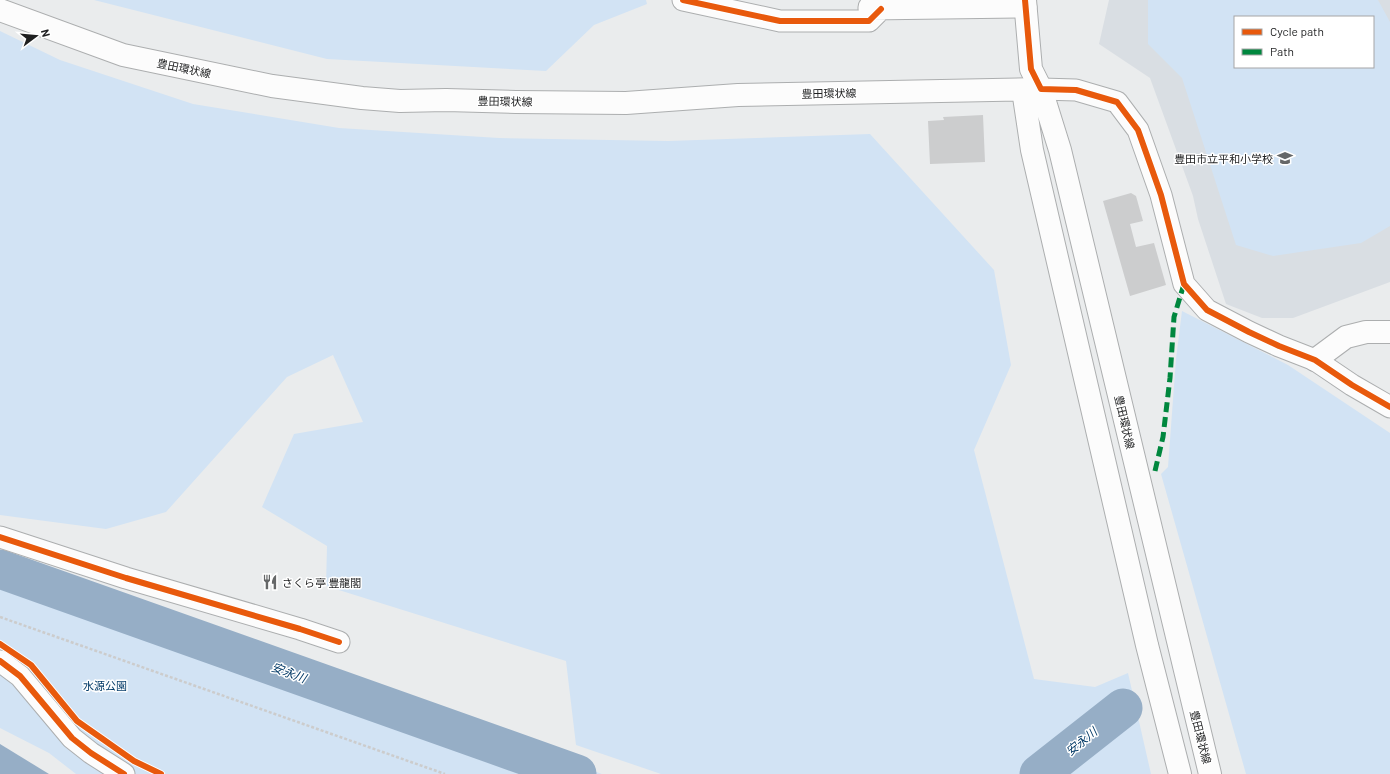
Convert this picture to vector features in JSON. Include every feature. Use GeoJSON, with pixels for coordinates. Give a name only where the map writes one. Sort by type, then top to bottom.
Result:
{"type":"FeatureCollection","features":[{"type":"Feature","properties":{"kind":"main road"},"geometry":{"type":"LineString","coordinates":[[1026,4],[1032,89],[1032,150],[1147,645],[1180,774]]}},
{"type":"Feature","properties":{"kind":"main road","name":"豊田環状線"},"geometry":{"type":"LineString","coordinates":[[0,10],[123,55],[272,86],[362,98],[400,101],[446,100],[626,103],[738,94],[1032,89],[1060,150],[1210,774]]}},
{"type":"Feature","properties":{"kind":"main road"},"geometry":{"type":"LineString","coordinates":[[1315,360],[1346,337],[1366,332],[1390,332]]}},
{"type":"Feature","properties":{"kind":"street"},"geometry":{"type":"LineString","coordinates":[[683,0],[780,21],[869,21],[875,4],[1026,4]]}},
{"type":"Feature","properties":{"kind":"street"},"geometry":{"type":"LineString","coordinates":[[1032,89],[1076,90],[1117,102],[1138,130],[1161,195],[1184,284],[1207,310],[1279,346],[1315,360],[1352,385],[1390,407]]}},
{"type":"Feature","properties":{"kind":"street"},"geometry":{"type":"LineString","coordinates":[[0,537],[126,578],[300,629],[339,642]]}},
{"type":"Feature","properties":{"kind":"street"},"geometry":{"type":"LineString","coordinates":[[0,661],[20,676],[72,738],[91,753],[124,774]]}},
{"type":"Feature","properties":{"kind":"path"},"geometry":{"type":"LineString","coordinates":[[0,617],[445,774]]}},
{"type":"Feature","properties":{"kind":"shaded area","name":"豊田市立平和小学校"},"geometry":{"type":"Polygon","coordinates":[[[1109,0],[1390,0],[1390,282],[1293,318],[1262,318],[1226,304],[1198,219],[1193,196],[1150,78],[1099,44],[1109,0]]]}},
{"type":"Feature","properties":{"kind":"shaded area"},"geometry":{"type":"Polygon","coordinates":[[[0,744],[49,774],[0,774],[0,744]]]}},
{"type":"Feature","properties":{"kind":"green space"},"geometry":{"type":"Polygon","coordinates":[[[94,0],[646,0],[647,4],[594,25],[546,71],[327,59],[94,0]]]}},
{"type":"Feature","properties":{"kind":"green space","name":"豊田市立平和小学校"},"geometry":{"type":"Polygon","coordinates":[[[1148,0],[1378,0],[1390,22],[1390,226],[1361,243],[1273,256],[1236,245],[1182,78],[1148,44],[1148,0]]]}},
{"type":"Feature","properties":{"kind":"green space"},"geometry":{"type":"Polygon","coordinates":[[[0,31],[60,60],[193,104],[339,128],[499,138],[668,141],[870,134],[994,270],[1011,365],[974,450],[1034,679],[1095,687],[1128,673],[1151,774],[661,774],[576,745],[566,661],[326,586],[327,546],[262,507],[294,434],[363,422],[333,355],[287,377],[166,512],[106,529],[0,515],[0,31]]]}},
{"type":"Feature","properties":{"kind":"green space"},"geometry":{"type":"Polygon","coordinates":[[[1182,311],[1288,365],[1390,433],[1390,774],[1246,774],[1161,474],[1168,467],[1176,359],[1182,311]]]}},
{"type":"Feature","properties":{"kind":"green space","name":"水源公園"},"geometry":{"type":"Polygon","coordinates":[[[0,556],[104,589],[198,629],[489,732],[602,774],[76,774],[49,753],[0,728],[0,556]]]}},
{"type":"Feature","properties":{"kind":"building"},"geometry":{"type":"Polygon","coordinates":[[[983,115],[985,162],[930,164],[928,121],[944,120],[943,117],[983,115]]]}},
{"type":"Feature","properties":{"kind":"building"},"geometry":{"type":"Polygon","coordinates":[[[1131,193],[1136,196],[1143,221],[1130,224],[1136,247],[1154,243],[1166,285],[1130,296],[1103,201],[1131,193]]]}},
{"type":"Feature","properties":{"kind":"waterway","name":"安永川"},"geometry":{"type":"LineString","coordinates":[[0,569],[577,774]]}},
{"type":"Feature","properties":{"kind":"waterway","name":"安永川"},"geometry":{"type":"LineString","coordinates":[[1039,774],[1123,708]]}},
{"type":"Feature","properties":{"kind":"marked path"},"geometry":{"type":"LineString","coordinates":[[1155,471],[1163,437],[1170,378],[1174,317],[1184,284]]}},
{"type":"Feature","properties":{"kind":"cycle path"},"geometry":{"type":"LineString","coordinates":[[683,0],[780,21],[869,21],[881,9]]}},
{"type":"Feature","properties":{"kind":"cycle path"},"geometry":{"type":"LineString","coordinates":[[1025,0],[1031,69],[1041,89],[1076,90],[1117,102],[1138,130],[1161,195],[1184,284],[1207,310],[1279,346],[1315,360],[1352,385],[1390,407]]}},
{"type":"Feature","properties":{"kind":"cycle path"},"geometry":{"type":"LineString","coordinates":[[0,537],[126,578],[300,629],[339,642]]}},
{"type":"Feature","properties":{"kind":"cycle path"},"geometry":{"type":"LineString","coordinates":[[0,644],[31,665],[77,721],[134,761],[161,774]]}},
{"type":"Feature","properties":{"kind":"cycle path"},"geometry":{"type":"LineString","coordinates":[[0,661],[20,676],[72,738],[91,753],[124,774]]}},
{"type":"Feature","properties":{"kind":"place","name":"豊田市立平和小学校"},"geometry":{"type":"Point","coordinates":[1285,158]}},
{"type":"Feature","properties":{"kind":"place","name":"さくら亭 豊龍閣"},"geometry":{"type":"Point","coordinates":[270,582]}}]}
